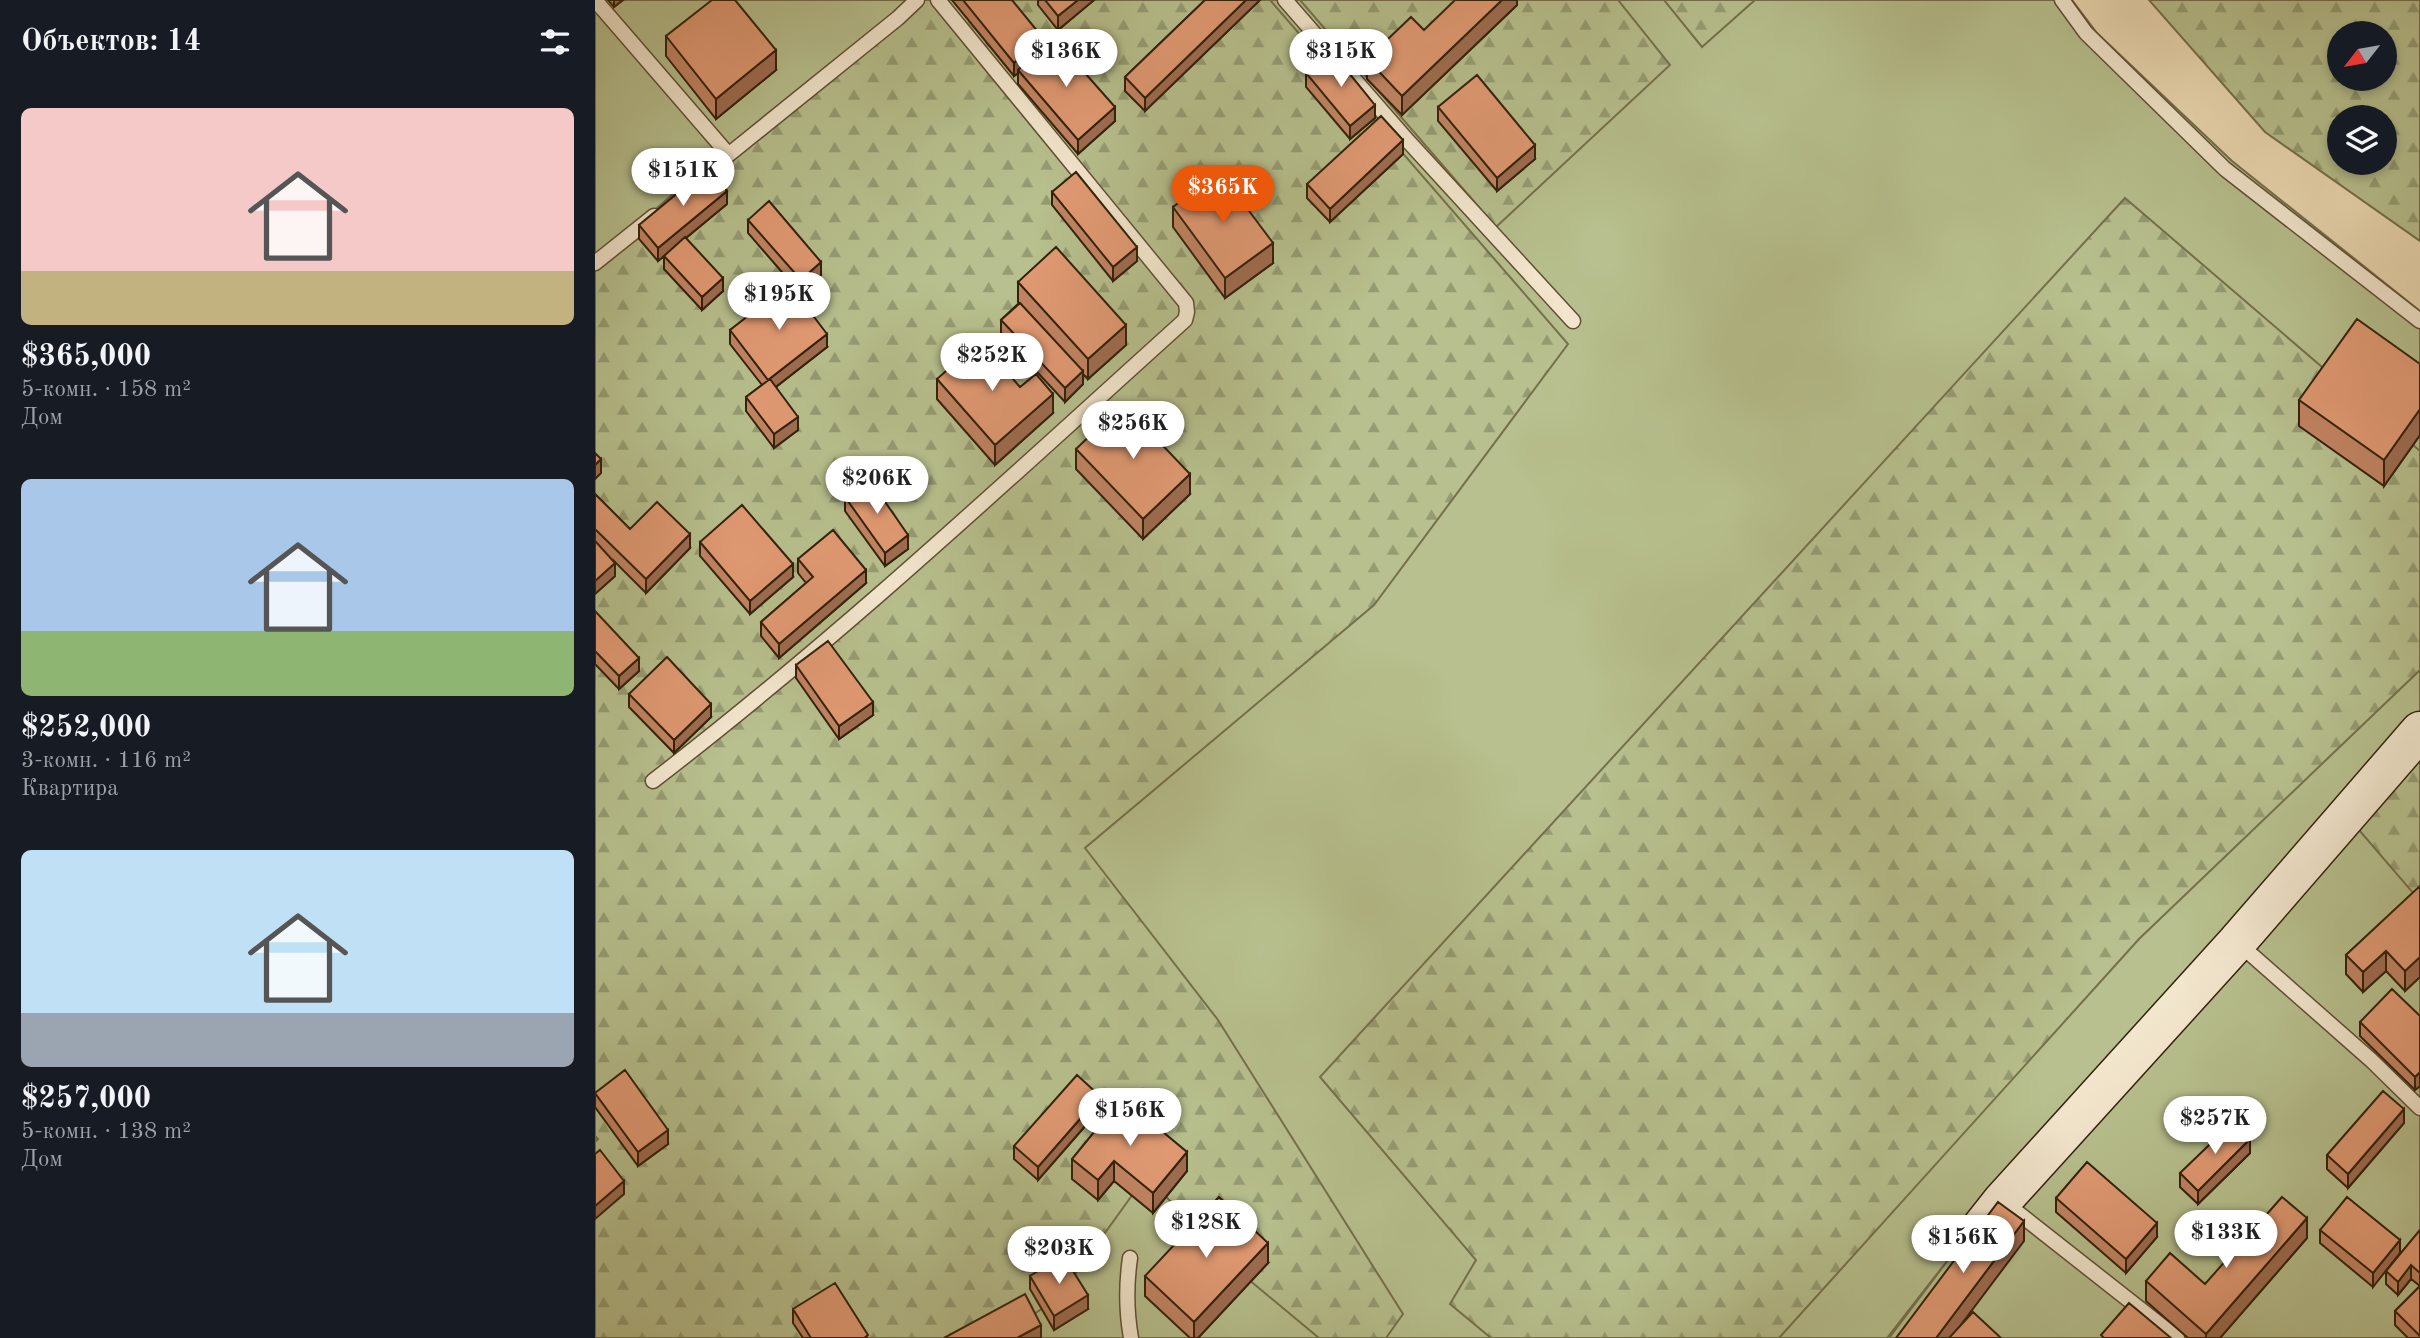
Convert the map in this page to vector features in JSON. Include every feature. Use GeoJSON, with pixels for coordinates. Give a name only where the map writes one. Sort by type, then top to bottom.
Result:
{"type":"FeatureCollection","features":[{"type":"Feature","properties":{"kind":"street"},"geometry":{"type":"LineString","coordinates":[[1944,1275],[2002,1200],[2237,942],[2420,731]]}},
{"type":"Feature","properties":{"kind":"lane"},"geometry":{"type":"LineString","coordinates":[[595,0],[728,154]]}},
{"type":"Feature","properties":{"kind":"lane"},"geometry":{"type":"LineString","coordinates":[[684,191],[917,0]]}},
{"type":"Feature","properties":{"kind":"lane"},"geometry":{"type":"LineString","coordinates":[[653,781],[790,673],[1185,320],[1186,303],[938,0]]}},
{"type":"Feature","properties":{"kind":"lane"},"geometry":{"type":"LineString","coordinates":[[1285,0],[1408,141],[1573,320]]}},
{"type":"Feature","properties":{"kind":"lane"},"geometry":{"type":"LineString","coordinates":[[2062,0],[2086,33],[2225,169],[2420,321]]}},
{"type":"Feature","properties":{"kind":"lane"},"geometry":{"type":"LineString","coordinates":[[595,264],[664,207]]}},
{"type":"Feature","properties":{"kind":"lane"},"geometry":{"type":"LineString","coordinates":[[2237,942],[2371,1060],[2420,1108]]}},
{"type":"Feature","properties":{"kind":"lane"},"geometry":{"type":"LineString","coordinates":[[2002,1200],[2177,1338]]}},
{"type":"Feature","properties":{"kind":"lane"},"geometry":{"type":"LineString","coordinates":[[1130,1258],[1126,1312],[1131,1338]]}},
{"type":"Feature","properties":{"kind":"green space"},"geometry":{"type":"Polygon","coordinates":[[[595,0],[2072,0],[2097,33],[2232,161],[2420,311],[2420,1338],[1889,1338],[1958,1247],[1887,1338],[595,1338],[595,0]]]}},
{"type":"Feature","properties":{"kind":"green space"},"geometry":{"type":"Polygon","coordinates":[[[910,0],[1270,0],[1568,344],[1374,605],[1085,848],[1218,1020],[1403,1314],[1386,1338],[1319,1338],[1236,1269],[1146,1176],[1058,1298],[998,1338],[595,1338],[595,1142],[598,1139],[595,1136],[595,262],[696,174],[910,0]]]}},
{"type":"Feature","properties":{"kind":"green space"},"geometry":{"type":"Polygon","coordinates":[[[1300,0],[1618,0],[1670,65],[1496,227],[1300,0]]]}},
{"type":"Feature","properties":{"kind":"green space"},"geometry":{"type":"Polygon","coordinates":[[[1664,0],[1755,0],[1702,47],[1664,0]]]}},
{"type":"Feature","properties":{"kind":"green space"},"geometry":{"type":"Polygon","coordinates":[[[2149,0],[2420,0],[2420,241],[2265,132],[2149,0]]]}},
{"type":"Feature","properties":{"kind":"green space"},"geometry":{"type":"Polygon","coordinates":[[[2125,198],[2420,451],[2420,670],[2139,939],[1779,1338],[1491,1338],[1450,1304],[1476,1260],[1320,1077],[2125,198]]]}},
{"type":"Feature","properties":{"kind":"green space"},"geometry":{"type":"Polygon","coordinates":[[[2420,735],[2420,901],[2347,816],[2420,735]]]}},
{"type":"Feature","properties":{"kind":"building"},"geometry":{"type":"Polygon","coordinates":[[[712,0],[735,0],[776,50],[716,99],[666,36],[712,0]]]}},
{"type":"Feature","properties":{"kind":"building"},"geometry":{"type":"Polygon","coordinates":[[[963,0],[1012,0],[1043,38],[1014,63],[963,0]]]}},
{"type":"Feature","properties":{"kind":"building"},"geometry":{"type":"Polygon","coordinates":[[[1045,0],[1078,0],[1058,16],[1045,0]]]}},
{"type":"Feature","properties":{"kind":"building"},"geometry":{"type":"Polygon","coordinates":[[[1205,0],[1246,0],[1145,98],[1125,77],[1205,0]]]}},
{"type":"Feature","properties":{"kind":"building"},"geometry":{"type":"Polygon","coordinates":[[[1455,0],[1502,0],[1402,96],[1367,59],[1411,17],[1424,30],[1455,0]]]}},
{"type":"Feature","properties":{"kind":"building"},"geometry":{"type":"Polygon","coordinates":[[[1054,38],[1115,107],[1078,140],[1018,70],[1054,38]]]}},
{"type":"Feature","properties":{"kind":"building"},"geometry":{"type":"Polygon","coordinates":[[[1332,52],[1375,105],[1350,126],[1306,73],[1332,52]]]}},
{"type":"Feature","properties":{"kind":"building"},"geometry":{"type":"Polygon","coordinates":[[[1477,75],[1535,145],[1497,178],[1438,107],[1477,75]]]}},
{"type":"Feature","properties":{"kind":"building"},"geometry":{"type":"Polygon","coordinates":[[[1381,116],[1403,140],[1330,209],[1307,184],[1381,116]]]}},
{"type":"Feature","properties":{"kind":"building"},"geometry":{"type":"Polygon","coordinates":[[[708,168],[727,191],[658,248],[639,225],[708,168]]]}},
{"type":"Feature","properties":{"kind":"building"},"geometry":{"type":"Polygon","coordinates":[[[1076,172],[1137,247],[1113,267],[1052,192],[1076,172]]]}},
{"type":"Feature","properties":{"kind":"building"},"geometry":{"type":"Polygon","coordinates":[[[1220,172],[1273,243],[1225,278],[1173,207],[1220,172]]]}},
{"type":"Feature","properties":{"kind":"building"},"geometry":{"type":"Polygon","coordinates":[[[769,201],[821,262],[801,280],[748,220],[769,201]]]}},
{"type":"Feature","properties":{"kind":"building"},"geometry":{"type":"Polygon","coordinates":[[[685,237],[723,278],[702,297],[664,256],[685,237]]]}},
{"type":"Feature","properties":{"kind":"building"},"geometry":{"type":"Polygon","coordinates":[[[1056,247],[1126,325],[1088,359],[1018,282],[1056,247]]]}},
{"type":"Feature","properties":{"kind":"building"},"geometry":{"type":"Polygon","coordinates":[[[789,284],[827,334],[768,380],[730,330],[789,284]]]}},
{"type":"Feature","properties":{"kind":"building"},"geometry":{"type":"Polygon","coordinates":[[[1020,303],[1083,371],[1065,388],[1001,320],[1020,303]]]}},
{"type":"Feature","properties":{"kind":"building"},"geometry":{"type":"Polygon","coordinates":[[[2357,319],[2420,364],[2420,409],[2384,460],[2299,400],[2357,319]]]}},
{"type":"Feature","properties":{"kind":"building"},"geometry":{"type":"Polygon","coordinates":[[[980,341],[1020,387],[1036,374],[1053,394],[995,445],[937,379],[980,341]]]}},
{"type":"Feature","properties":{"kind":"building"},"geometry":{"type":"Polygon","coordinates":[[[770,379],[798,417],[774,434],[746,397],[770,379]]]}},
{"type":"Feature","properties":{"kind":"building"},"geometry":{"type":"Polygon","coordinates":[[[1123,404],[1190,474],[1143,519],[1076,449],[1123,404]]]}},
{"type":"Feature","properties":{"kind":"building"},"geometry":{"type":"Polygon","coordinates":[[[595,453],[601,459],[595,465],[595,453]]]}},
{"type":"Feature","properties":{"kind":"building"},"geometry":{"type":"Polygon","coordinates":[[[870,480],[908,535],[885,553],[845,497],[870,480]]]}},
{"type":"Feature","properties":{"kind":"building"},"geometry":{"type":"Polygon","coordinates":[[[595,494],[630,529],[657,502],[690,534],[646,579],[595,529],[595,494]]]}},
{"type":"Feature","properties":{"kind":"building"},"geometry":{"type":"Polygon","coordinates":[[[742,505],[793,564],[750,601],[700,542],[742,505]]]}},
{"type":"Feature","properties":{"kind":"building"},"geometry":{"type":"Polygon","coordinates":[[[833,530],[866,570],[779,644],[761,622],[813,577],[798,559],[833,530]]]}},
{"type":"Feature","properties":{"kind":"building"},"geometry":{"type":"Polygon","coordinates":[[[595,543],[615,563],[595,581],[595,543]]]}},
{"type":"Feature","properties":{"kind":"building"},"geometry":{"type":"Polygon","coordinates":[[[595,611],[639,658],[619,676],[595,651],[595,611]]]}},
{"type":"Feature","properties":{"kind":"building"},"geometry":{"type":"Polygon","coordinates":[[[828,641],[873,702],[839,726],[796,665],[828,641]]]}},
{"type":"Feature","properties":{"kind":"building"},"geometry":{"type":"Polygon","coordinates":[[[667,657],[711,704],[674,740],[629,694],[667,657]]]}},
{"type":"Feature","properties":{"kind":"building"},"geometry":{"type":"Polygon","coordinates":[[[2420,886],[2420,957],[2405,971],[2386,951],[2363,972],[2346,955],[2420,886]]]}},
{"type":"Feature","properties":{"kind":"building"},"geometry":{"type":"Polygon","coordinates":[[[2392,989],[2420,1016],[2420,1072],[2415,1077],[2360,1022],[2392,989]]]}},
{"type":"Feature","properties":{"kind":"building"},"geometry":{"type":"Polygon","coordinates":[[[625,1070],[668,1130],[638,1152],[595,1093],[625,1070]]]}},
{"type":"Feature","properties":{"kind":"building"},"geometry":{"type":"Polygon","coordinates":[[[1077,1075],[1100,1096],[1038,1167],[1014,1146],[1077,1075]]]}},
{"type":"Feature","properties":{"kind":"building"},"geometry":{"type":"Polygon","coordinates":[[[2383,1091],[2404,1109],[2348,1174],[2327,1155],[2383,1091]]]}},
{"type":"Feature","properties":{"kind":"building"},"geometry":{"type":"Polygon","coordinates":[[[1122,1098],[1187,1152],[1153,1193],[1114,1161],[1098,1180],[1072,1159],[1122,1098]]]}},
{"type":"Feature","properties":{"kind":"building"},"geometry":{"type":"Polygon","coordinates":[[[2233,1122],[2250,1139],[2198,1191],[2180,1173],[2233,1122]]]}},
{"type":"Feature","properties":{"kind":"building"},"geometry":{"type":"Polygon","coordinates":[[[600,1150],[624,1181],[595,1206],[595,1154],[600,1150]]]}},
{"type":"Feature","properties":{"kind":"building"},"geometry":{"type":"Polygon","coordinates":[[[2087,1162],[2157,1223],[2126,1259],[2056,1198],[2087,1162]]]}},
{"type":"Feature","properties":{"kind":"building"},"geometry":{"type":"Polygon","coordinates":[[[1219,1197],[1268,1243],[1194,1322],[1145,1276],[1219,1197]]]}},
{"type":"Feature","properties":{"kind":"building"},"geometry":{"type":"Polygon","coordinates":[[[2282,1197],[2307,1218],[2206,1334],[2146,1281],[2170,1253],[2205,1284],[2282,1197]]]}},
{"type":"Feature","properties":{"kind":"building"},"geometry":{"type":"Polygon","coordinates":[[[2347,1197],[2400,1240],[2373,1273],[2320,1230],[2347,1197]]]}},
{"type":"Feature","properties":{"kind":"building"},"geometry":{"type":"Polygon","coordinates":[[[1998,1202],[2024,1221],[1936,1338],[1896,1338],[1998,1202]]]}},
{"type":"Feature","properties":{"kind":"building"},"geometry":{"type":"Polygon","coordinates":[[[2420,1230],[2420,1273],[2411,1265],[2398,1282],[2386,1271],[2420,1230]]]}},
{"type":"Feature","properties":{"kind":"building"},"geometry":{"type":"Polygon","coordinates":[[[1063,1255],[1088,1295],[1054,1316],[1030,1276],[1063,1255]]]}},
{"type":"Feature","properties":{"kind":"building"},"geometry":{"type":"Polygon","coordinates":[[[835,1283],[868,1335],[864,1338],[811,1338],[793,1309],[835,1283]]]}},
{"type":"Feature","properties":{"kind":"building"},"geometry":{"type":"Polygon","coordinates":[[[2420,1286],[2420,1336],[2395,1311],[2420,1286]]]}},
{"type":"Feature","properties":{"kind":"building"},"geometry":{"type":"Polygon","coordinates":[[[1025,1294],[1041,1325],[1017,1338],[944,1338],[1025,1294]]]}},
{"type":"Feature","properties":{"kind":"building"},"geometry":{"type":"Polygon","coordinates":[[[2129,1303],[2171,1338],[2104,1338],[2101,1335],[2129,1303]]]}},
{"type":"Feature","properties":{"kind":"building"},"geometry":{"type":"Polygon","coordinates":[[[1973,1312],[2001,1338],[1949,1338],[1973,1312]]]}}]}
